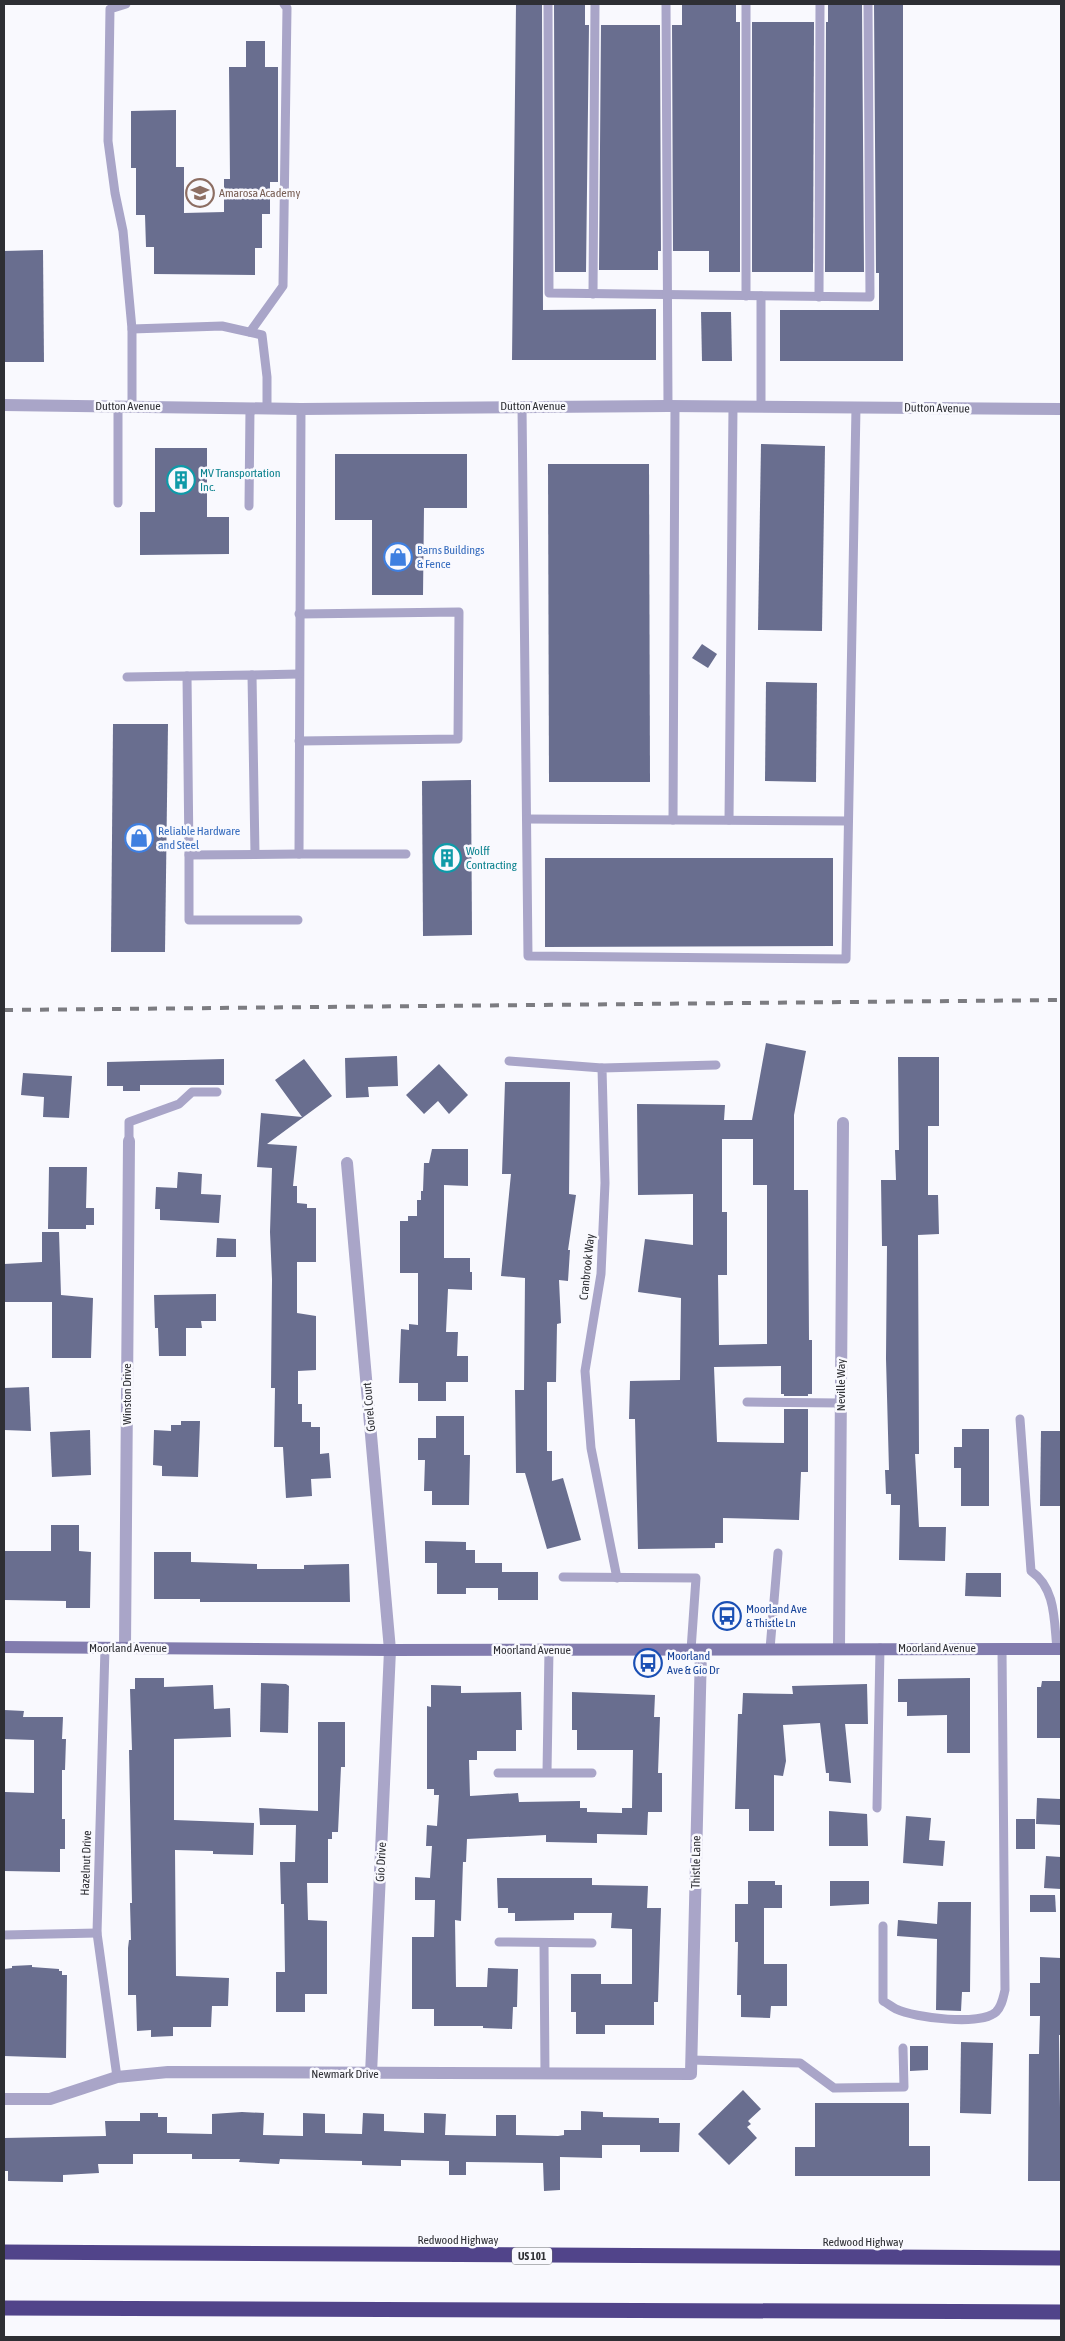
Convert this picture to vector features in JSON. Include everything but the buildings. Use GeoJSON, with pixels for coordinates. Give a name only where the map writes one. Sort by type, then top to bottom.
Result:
{"type":"FeatureCollection","features":[{"type":"Feature","properties":{"kind":"highway","name":"Redwood Highway"},"geometry":{"type":"LineString","coordinates":[[4,2252],[1061,2258]]}},
{"type":"Feature","properties":{"kind":"highway"},"geometry":{"type":"LineString","coordinates":[[4,2308],[1061,2312]]}},
{"type":"Feature","properties":{"kind":"street","name":"Dutton Avenue"},"geometry":{"type":"LineString","coordinates":[[4,405],[267,407],[301,409],[522,406],[1061,409]]}},
{"type":"Feature","properties":{"kind":"street","name":"Neville Way"},"geometry":{"type":"LineString","coordinates":[[839,1648],[843,1123]]}},
{"type":"Feature","properties":{"kind":"street","name":"Winston Drive"},"geometry":{"type":"LineString","coordinates":[[125,1648],[129,1141]]}},
{"type":"Feature","properties":{"kind":"street","name":"Gorel Court"},"geometry":{"type":"LineString","coordinates":[[347,1163],[390,1650]]}},
{"type":"Feature","properties":{"kind":"street","name":"Moorland Avenue"},"geometry":{"type":"LineString","coordinates":[[4,1647],[390,1650],[1059,1649]]}},
{"type":"Feature","properties":{"kind":"street","name":"Gio Drive"},"geometry":{"type":"LineString","coordinates":[[372,2074],[390,1650]]}},
{"type":"Feature","properties":{"kind":"street","name":"Thistle Lane"},"geometry":{"type":"LineString","coordinates":[[691,2074],[696,1650]]}},
{"type":"Feature","properties":{"kind":"street","name":"Newmark Drive"},"geometry":{"type":"LineString","coordinates":[[4,2099],[50,2099],[117,2077],[168,2072],[691,2074]]}},
{"type":"Feature","properties":{"kind":"lane"},"geometry":{"type":"LineString","coordinates":[[126,4],[110,9],[108,141],[115,193],[123,231],[132,329],[132,406]]}},
{"type":"Feature","properties":{"kind":"lane"},"geometry":{"type":"LineString","coordinates":[[548,4],[549,293],[870,298],[868,4]]}},
{"type":"Feature","properties":{"kind":"lane"},"geometry":{"type":"LineString","coordinates":[[593,294],[596,4]]}},
{"type":"Feature","properties":{"kind":"lane"},"geometry":{"type":"LineString","coordinates":[[666,4],[672,406],[674,820]]}},
{"type":"Feature","properties":{"kind":"lane"},"geometry":{"type":"LineString","coordinates":[[746,4],[746,296]]}},
{"type":"Feature","properties":{"kind":"lane"},"geometry":{"type":"LineString","coordinates":[[819,297],[820,4]]}},
{"type":"Feature","properties":{"kind":"lane"},"geometry":{"type":"LineString","coordinates":[[250,332],[283,286],[286,5]]}},
{"type":"Feature","properties":{"kind":"lane"},"geometry":{"type":"LineString","coordinates":[[761,296],[761,406]]}},
{"type":"Feature","properties":{"kind":"lane"},"geometry":{"type":"LineString","coordinates":[[132,329],[222,326],[262,335],[267,377],[267,407]]}},
{"type":"Feature","properties":{"kind":"lane"},"geometry":{"type":"LineString","coordinates":[[118,406],[118,503]]}},
{"type":"Feature","properties":{"kind":"lane"},"geometry":{"type":"LineString","coordinates":[[522,406],[528,956],[836,959],[846,959],[856,407]]}},
{"type":"Feature","properties":{"kind":"lane"},"geometry":{"type":"LineString","coordinates":[[729,820],[733,407]]}},
{"type":"Feature","properties":{"kind":"lane"},"geometry":{"type":"LineString","coordinates":[[249,506],[250,408]]}},
{"type":"Feature","properties":{"kind":"lane"},"geometry":{"type":"LineString","coordinates":[[299,854],[301,409]]}},
{"type":"Feature","properties":{"kind":"lane"},"geometry":{"type":"LineString","coordinates":[[299,741],[458,739],[459,612],[300,614]]}},
{"type":"Feature","properties":{"kind":"lane"},"geometry":{"type":"LineString","coordinates":[[127,677],[299,674]]}},
{"type":"Feature","properties":{"kind":"lane"},"geometry":{"type":"LineString","coordinates":[[252,675],[255,854]]}},
{"type":"Feature","properties":{"kind":"lane"},"geometry":{"type":"LineString","coordinates":[[187,676],[189,920],[298,920]]}},
{"type":"Feature","properties":{"kind":"lane"},"geometry":{"type":"LineString","coordinates":[[527,819],[848,821]]}},
{"type":"Feature","properties":{"kind":"lane"},"geometry":{"type":"LineString","coordinates":[[189,855],[406,854]]}},
{"type":"Feature","properties":{"kind":"lane"},"geometry":{"type":"LineString","coordinates":[[509,1061],[602,1068],[716,1065]]}},
{"type":"Feature","properties":{"kind":"lane","name":"Cranbrook Way"},"geometry":{"type":"LineString","coordinates":[[602,1068],[605,1183],[601,1274],[585,1371],[591,1448],[617,1578]]}},
{"type":"Feature","properties":{"kind":"lane"},"geometry":{"type":"LineString","coordinates":[[129,1141],[129,1122],[179,1104],[192,1092],[216,1092]]}},
{"type":"Feature","properties":{"kind":"lane"},"geometry":{"type":"LineString","coordinates":[[747,1402],[841,1403]]}},
{"type":"Feature","properties":{"kind":"lane"},"geometry":{"type":"LineString","coordinates":[[1020,1419],[1032,1571],[1042,1579],[1051,1599],[1059,1649]]}},
{"type":"Feature","properties":{"kind":"lane"},"geometry":{"type":"LineString","coordinates":[[770,1649],[778,1553]]}},
{"type":"Feature","properties":{"kind":"lane"},"geometry":{"type":"LineString","coordinates":[[563,1577],[696,1578],[696,1650]]}},
{"type":"Feature","properties":{"kind":"lane","name":"Hazelnut Drive"},"geometry":{"type":"LineString","coordinates":[[105,1648],[97,1933],[117,2077]]}},
{"type":"Feature","properties":{"kind":"lane"},"geometry":{"type":"LineString","coordinates":[[877,1808],[880,1648]]}},
{"type":"Feature","properties":{"kind":"lane"},"geometry":{"type":"LineString","coordinates":[[882,1926],[883,2001],[896,2009],[919,2016],[972,2019],[981,2019],[995,2013],[1001,2005],[1005,1990],[1002,1649]]}},
{"type":"Feature","properties":{"kind":"lane"},"geometry":{"type":"LineString","coordinates":[[547,1772],[549,1650]]}},
{"type":"Feature","properties":{"kind":"lane"},"geometry":{"type":"LineString","coordinates":[[498,1773],[592,1773]]}},
{"type":"Feature","properties":{"kind":"lane"},"geometry":{"type":"LineString","coordinates":[[4,1935],[97,1933]]}},
{"type":"Feature","properties":{"kind":"lane"},"geometry":{"type":"LineString","coordinates":[[499,1942],[592,1943]]}},
{"type":"Feature","properties":{"kind":"lane"},"geometry":{"type":"LineString","coordinates":[[544,1943],[545,2074]]}},
{"type":"Feature","properties":{"kind":"lane"},"geometry":{"type":"LineString","coordinates":[[691,2060],[800,2063],[834,2088],[904,2087],[903,2048]]}},
{"type":"Feature","properties":{"kind":"railway"},"geometry":{"type":"LineString","coordinates":[[4,1010],[1061,1000]]}},
{"type":"Feature","properties":{"kind":"place","name":"Amarosa Academy"},"geometry":{"type":"Point","coordinates":[200,193]}},
{"type":"Feature","properties":{"kind":"place","name":"MV Transportation Inc."},"geometry":{"type":"Point","coordinates":[181,480]}},
{"type":"Feature","properties":{"kind":"place","name":"Barns Buildings & Fence"},"geometry":{"type":"Point","coordinates":[398,557]}},
{"type":"Feature","properties":{"kind":"place","name":"Reliable Hardware and Steel"},"geometry":{"type":"Point","coordinates":[139,838]}},
{"type":"Feature","properties":{"kind":"place","name":"Wolff Contracting"},"geometry":{"type":"Point","coordinates":[447,858]}},
{"type":"Feature","properties":{"kind":"place","name":"Moorland Ave & Thistle Ln"},"geometry":{"type":"Point","coordinates":[727,1616]}},
{"type":"Feature","properties":{"kind":"place","name":"Moorland Ave & Gio Dr"},"geometry":{"type":"Point","coordinates":[648,1663]}}]}
